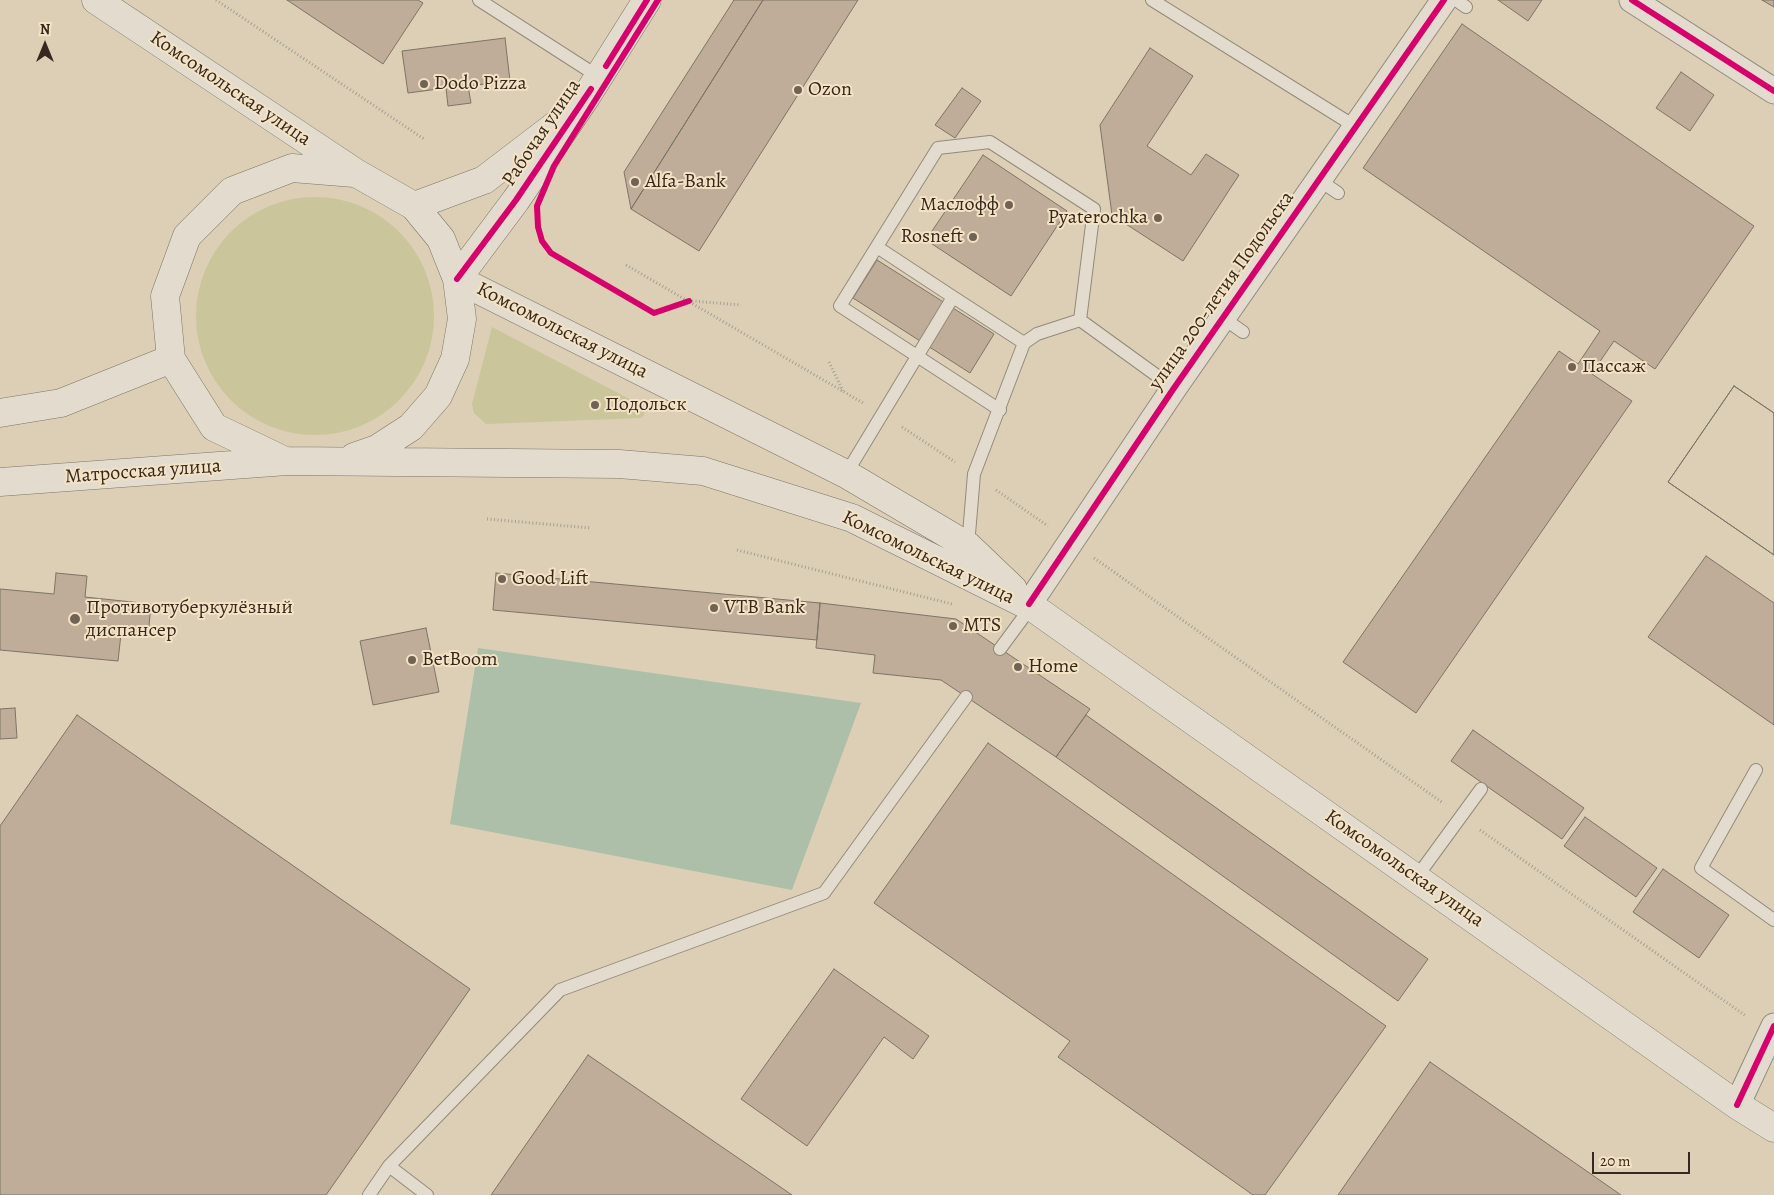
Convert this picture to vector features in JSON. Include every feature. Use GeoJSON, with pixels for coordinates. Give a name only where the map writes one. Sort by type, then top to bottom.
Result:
{"type":"FeatureCollection","features":[{"type":"Feature","properties":{"kind":"main road","name":"Комсомольская улица"},"geometry":{"type":"LineString","coordinates":[[96,0],[356,173],[414,206],[441,239],[457,279],[846,474],[968,546],[1031,607]]}},
{"type":"Feature","properties":{"kind":"main road","name":"Рабочая улица"},"geometry":{"type":"LineString","coordinates":[[457,279],[516,200],[599,77],[647,0]]}},
{"type":"Feature","properties":{"kind":"main road","name":"Рабочая улица"},"geometry":{"type":"LineString","coordinates":[[414,206],[484,180],[579,107]]}},
{"type":"Feature","properties":{"kind":"main road"},"geometry":{"type":"LineString","coordinates":[[287,461],[214,427],[171,360],[165,296],[187,236],[232,191],[292,168],[356,173]]}},
{"type":"Feature","properties":{"kind":"main road"},"geometry":{"type":"LineString","coordinates":[[339,461],[377,449],[412,426],[438,396],[455,360],[462,319],[457,279]]}},
{"type":"Feature","properties":{"kind":"main road"},"geometry":{"type":"LineString","coordinates":[[0,414],[61,402],[171,360]]}},
{"type":"Feature","properties":{"kind":"main road","name":"Комсомольская улица"},"geometry":{"type":"LineString","coordinates":[[287,461],[619,464],[703,471],[852,518],[1031,607],[1737,1105],[1774,1128]]}},
{"type":"Feature","properties":{"kind":"main road","name":"Матросская улица"},"geometry":{"type":"LineString","coordinates":[[0,482],[287,461]]}},
{"type":"Feature","properties":{"kind":"street"},"geometry":{"type":"LineString","coordinates":[[1632,0],[1772,85]]}},
{"type":"Feature","properties":{"kind":"street","name":"улица 200-летия Подольска"},"geometry":{"type":"LineString","coordinates":[[1031,607],[1071,542],[1223,318],[1329,186],[1356,127],[1455,2]]}},
{"type":"Feature","properties":{"kind":"street"},"geometry":{"type":"LineString","coordinates":[[1737,1105],[1772,1030]]}},
{"type":"Feature","properties":{"kind":"lane"},"geometry":{"type":"LineString","coordinates":[[479,0],[599,77]]}},
{"type":"Feature","properties":{"kind":"lane"},"geometry":{"type":"LineString","coordinates":[[1152,0],[1356,127]]}},
{"type":"Feature","properties":{"kind":"lane"},"geometry":{"type":"LineString","coordinates":[[1000,410],[840,306],[938,148],[990,142],[1094,209],[1080,320]]}},
{"type":"Feature","properties":{"kind":"lane"},"geometry":{"type":"LineString","coordinates":[[877,247],[1024,343]]}},
{"type":"Feature","properties":{"kind":"lane"},"geometry":{"type":"LineString","coordinates":[[846,474],[953,297]]}},
{"type":"Feature","properties":{"kind":"lane"},"geometry":{"type":"LineString","coordinates":[[1223,318],[1243,332]]}},
{"type":"Feature","properties":{"kind":"lane"},"geometry":{"type":"LineString","coordinates":[[968,546],[974,474],[1024,343],[1037,334],[1080,320]]}},
{"type":"Feature","properties":{"kind":"lane"},"geometry":{"type":"LineString","coordinates":[[1080,320],[1174,388]]}},
{"type":"Feature","properties":{"kind":"lane"},"geometry":{"type":"LineString","coordinates":[[1000,649],[1031,607]]}},
{"type":"Feature","properties":{"kind":"lane"},"geometry":{"type":"LineString","coordinates":[[369,1195],[389,1166],[560,990],[824,894],[966,697]]}},
{"type":"Feature","properties":{"kind":"lane"},"geometry":{"type":"LineString","coordinates":[[1756,770],[1701,868],[1774,920]]}},
{"type":"Feature","properties":{"kind":"lane"},"geometry":{"type":"LineString","coordinates":[[1416,878],[1481,789]]}},
{"type":"Feature","properties":{"kind":"lane"},"geometry":{"type":"LineString","coordinates":[[389,1166],[427,1195]]}},
{"type":"Feature","properties":{"kind":"path"},"geometry":{"type":"LineString","coordinates":[[216,0],[424,139]]}},
{"type":"Feature","properties":{"kind":"path"},"geometry":{"type":"LineString","coordinates":[[626,265],[882,414],[974,474],[1462,817],[1772,1030]]}},
{"type":"Feature","properties":{"kind":"path"},"geometry":{"type":"LineString","coordinates":[[680,304],[689,301],[741,305]]}},
{"type":"Feature","properties":{"kind":"path"},"geometry":{"type":"LineString","coordinates":[[828,362],[843,391]]}},
{"type":"Feature","properties":{"kind":"path"},"geometry":{"type":"LineString","coordinates":[[487,519],[591,528]]}},
{"type":"Feature","properties":{"kind":"path"},"geometry":{"type":"LineString","coordinates":[[737,550],[956,605]]}},
{"type":"Feature","properties":{"kind":"shaded area"},"geometry":{"type":"Polygon","coordinates":[[[303,197],[327,197],[350,202],[371,211],[391,224],[407,240],[420,260],[429,281],[434,304],[432,339],[425,362],[407,392],[391,408],[371,421],[350,430],[327,435],[303,435],[280,430],[259,421],[239,408],[223,392],[210,372],[201,351],[196,328],[196,304],[201,281],[210,260],[223,240],[239,224],[259,211],[280,202],[303,197]]]}},
{"type":"Feature","properties":{"kind":"shaded area"},"geometry":{"type":"Polygon","coordinates":[[[492,327],[641,405],[644,415],[641,418],[486,424],[474,413],[472,404],[492,327]]]}},
{"type":"Feature","properties":{"kind":"shaded area"},"geometry":{"type":"Polygon","coordinates":[[[478,648],[861,703],[792,890],[450,824],[478,648]]]}},
{"type":"Feature","properties":{"kind":"building"},"geometry":{"type":"Polygon","coordinates":[[[287,0],[418,0],[423,3],[383,64],[287,0]]]}},
{"type":"Feature","properties":{"kind":"building"},"geometry":{"type":"Polygon","coordinates":[[[734,0],[763,0],[631,209],[624,172],[734,0]]]}},
{"type":"Feature","properties":{"kind":"building"},"geometry":{"type":"Polygon","coordinates":[[[763,0],[858,0],[699,251],[631,209],[763,0]]]}},
{"type":"Feature","properties":{"kind":"building"},"geometry":{"type":"Polygon","coordinates":[[[1498,0],[1542,0],[1528,21],[1498,0]]]}},
{"type":"Feature","properties":{"kind":"building"},"geometry":{"type":"Polygon","coordinates":[[[1762,0],[1774,0],[1774,7],[1762,0]]]}},
{"type":"Feature","properties":{"kind":"building","name":"Пассаж"},"geometry":{"type":"Polygon","coordinates":[[[1462,24],[1754,226],[1655,369],[1614,341],[1592,374],[1632,401],[1416,713],[1343,662],[1559,351],[1578,364],[1600,331],[1363,168],[1462,24]]]}},
{"type":"Feature","properties":{"kind":"building"},"geometry":{"type":"Polygon","coordinates":[[[505,38],[510,81],[468,86],[471,103],[448,106],[446,88],[408,93],[402,51],[505,38]]]}},
{"type":"Feature","properties":{"kind":"building"},"geometry":{"type":"Polygon","coordinates":[[[1150,48],[1193,76],[1147,146],[1191,175],[1206,154],[1239,175],[1183,261],[1112,215],[1100,125],[1150,48]]]}},
{"type":"Feature","properties":{"kind":"building"},"geometry":{"type":"Polygon","coordinates":[[[1681,72],[1714,95],[1690,131],[1656,108],[1681,72]]]}},
{"type":"Feature","properties":{"kind":"building"},"geometry":{"type":"Polygon","coordinates":[[[962,88],[981,101],[955,138],[935,125],[962,88]]]}},
{"type":"Feature","properties":{"kind":"building"},"geometry":{"type":"Polygon","coordinates":[[[983,155],[1067,211],[1011,296],[926,240],[983,155]]]}},
{"type":"Feature","properties":{"kind":"building"},"geometry":{"type":"Polygon","coordinates":[[[877,260],[994,334],[970,373],[853,298],[877,260]]]}},
{"type":"Feature","properties":{"kind":"building"},"geometry":{"type":"Polygon","coordinates":[[[1734,386],[1774,413],[1774,555],[1668,482],[1734,386]]]}},
{"type":"Feature","properties":{"kind":"building"},"geometry":{"type":"Polygon","coordinates":[[[1734,386],[1774,413],[1774,555],[1668,482],[1734,386]]]}},
{"type":"Feature","properties":{"kind":"building"},"geometry":{"type":"Polygon","coordinates":[[[1706,556],[1774,603],[1774,725],[1648,637],[1706,556]]]}},
{"type":"Feature","properties":{"kind":"building","name":"Противотуберкулёзный диспансер"},"geometry":{"type":"Polygon","coordinates":[[[56,573],[87,576],[85,597],[151,604],[148,637],[121,634],[118,661],[0,650],[0,589],[54,594],[56,573]]]}},
{"type":"Feature","properties":{"kind":"building"},"geometry":{"type":"Polygon","coordinates":[[[496,573],[820,603],[817,640],[493,610],[496,573]]]}},
{"type":"Feature","properties":{"kind":"building"},"geometry":{"type":"Polygon","coordinates":[[[820,603],[956,619],[1090,709],[1056,757],[941,680],[873,673],[875,655],[816,648],[820,603]]]}},
{"type":"Feature","properties":{"kind":"building"},"geometry":{"type":"Polygon","coordinates":[[[426,628],[439,692],[373,705],[360,641],[426,628]]]}},
{"type":"Feature","properties":{"kind":"building"},"geometry":{"type":"Polygon","coordinates":[[[15,708],[17,738],[0,739],[0,709],[15,708]]]}},
{"type":"Feature","properties":{"kind":"building"},"geometry":{"type":"Polygon","coordinates":[[[77,715],[470,989],[326,1195],[0,1195],[0,826],[77,715]]]}},
{"type":"Feature","properties":{"kind":"building"},"geometry":{"type":"Polygon","coordinates":[[[1086,715],[1428,959],[1398,1001],[1056,757],[1086,715]]]}},
{"type":"Feature","properties":{"kind":"building"},"geometry":{"type":"Polygon","coordinates":[[[1473,730],[1584,808],[1562,839],[1451,761],[1473,730]]]}},
{"type":"Feature","properties":{"kind":"building"},"geometry":{"type":"Polygon","coordinates":[[[988,743],[1386,1026],[1265,1195],[1253,1195],[1058,1057],[1070,1041],[874,903],[988,743]]]}},
{"type":"Feature","properties":{"kind":"building"},"geometry":{"type":"Polygon","coordinates":[[[1585,817],[1657,868],[1636,897],[1564,846],[1585,817]]]}},
{"type":"Feature","properties":{"kind":"building"},"geometry":{"type":"Polygon","coordinates":[[[1663,869],[1729,915],[1699,958],[1633,912],[1663,869]]]}},
{"type":"Feature","properties":{"kind":"building"},"geometry":{"type":"Polygon","coordinates":[[[834,969],[929,1036],[913,1059],[884,1037],[807,1146],[741,1099],[834,969]]]}},
{"type":"Feature","properties":{"kind":"building"},"geometry":{"type":"Polygon","coordinates":[[[588,1055],[792,1195],[491,1195],[588,1055]]]}},
{"type":"Feature","properties":{"kind":"building"},"geometry":{"type":"Polygon","coordinates":[[[1430,1062],[1621,1195],[1338,1195],[1430,1062]]]}},
{"type":"Feature","properties":{"kind":"cycle path"},"geometry":{"type":"LineString","coordinates":[[606,66],[647,0]]}},
{"type":"Feature","properties":{"kind":"cycle path"},"geometry":{"type":"LineString","coordinates":[[658,0],[554,166],[537,206],[538,227],[542,241],[551,253],[654,313],[689,301]]}},
{"type":"Feature","properties":{"kind":"cycle path"},"geometry":{"type":"LineString","coordinates":[[1029,604],[1174,388],[1444,0]]}},
{"type":"Feature","properties":{"kind":"cycle path"},"geometry":{"type":"LineString","coordinates":[[1632,0],[1774,91]]}},
{"type":"Feature","properties":{"kind":"cycle path"},"geometry":{"type":"LineString","coordinates":[[457,279],[516,200],[591,89]]}},
{"type":"Feature","properties":{"kind":"cycle path"},"geometry":{"type":"LineString","coordinates":[[1737,1105],[1774,1026]]}},
{"type":"Feature","properties":{"kind":"place","name":"Dodo Pizza"},"geometry":{"type":"Point","coordinates":[424,84]}},
{"type":"Feature","properties":{"kind":"place","name":"Ozon"},"geometry":{"type":"Point","coordinates":[798,90]}},
{"type":"Feature","properties":{"kind":"place","name":"Alfa-Bank"},"geometry":{"type":"Point","coordinates":[635,182]}},
{"type":"Feature","properties":{"kind":"place","name":"Маслофф"},"geometry":{"type":"Point","coordinates":[1009,205]}},
{"type":"Feature","properties":{"kind":"place","name":"Pyaterochka"},"geometry":{"type":"Point","coordinates":[1158,218]}},
{"type":"Feature","properties":{"kind":"place","name":"Rosneft"},"geometry":{"type":"Point","coordinates":[973,237]}},
{"type":"Feature","properties":{"kind":"place","name":"Пассаж"},"geometry":{"type":"Point","coordinates":[1572,367]}},
{"type":"Feature","properties":{"kind":"place","name":"Подольск"},"geometry":{"type":"Point","coordinates":[595,405]}},
{"type":"Feature","properties":{"kind":"place","name":"Good Lift"},"geometry":{"type":"Point","coordinates":[502,579]}},
{"type":"Feature","properties":{"kind":"place","name":"VTB Bank"},"geometry":{"type":"Point","coordinates":[714,608]}},
{"type":"Feature","properties":{"kind":"place","name":"Противотуберкулёзный диспансер"},"geometry":{"type":"Point","coordinates":[75,619]}},
{"type":"Feature","properties":{"kind":"place","name":"MTS"},"geometry":{"type":"Point","coordinates":[953,626]}},
{"type":"Feature","properties":{"kind":"place","name":"BetBoom"},"geometry":{"type":"Point","coordinates":[412,660]}},
{"type":"Feature","properties":{"kind":"place","name":"Home"},"geometry":{"type":"Point","coordinates":[1018,667]}}]}
